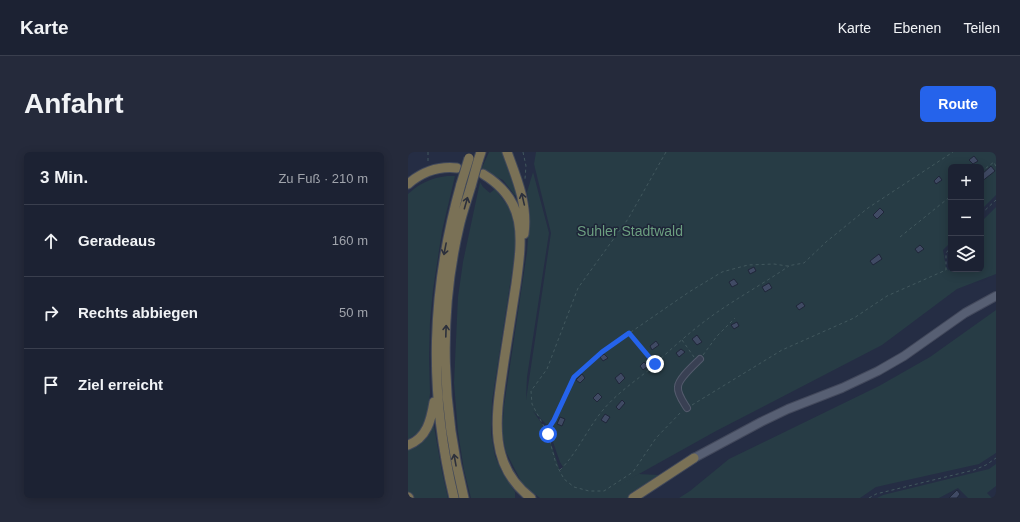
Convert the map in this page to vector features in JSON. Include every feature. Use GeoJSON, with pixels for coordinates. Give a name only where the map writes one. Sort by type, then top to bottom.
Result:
{"type":"FeatureCollection","features":[{"type":"Feature","properties":{"kind":"highway"},"geometry":{"type":"LineString","coordinates":[[507,152],[522,195],[525,209],[525,230],[518,265],[499,397],[496,430],[498,447],[504,464],[522,495],[531,498]]}},
{"type":"Feature","properties":{"kind":"highway"},"geometry":{"type":"LineString","coordinates":[[454,498],[441,438],[436,383],[436,322],[448,232],[461,184],[475,156]]}},
{"type":"Feature","properties":{"kind":"highway"},"geometry":{"type":"LineString","coordinates":[[464,498],[456,469],[450,429],[445,358],[448,292],[453,258],[459,227],[471,186],[475,156]]}},
{"type":"Feature","properties":{"kind":"highway"},"geometry":{"type":"LineString","coordinates":[[408,184],[430,171],[446,168],[457,168]]}},
{"type":"Feature","properties":{"kind":"highway"},"geometry":{"type":"LineString","coordinates":[[483,174],[502,189],[510,199],[515,209],[520,231],[518,265]]}},
{"type":"Feature","properties":{"kind":"highway"},"geometry":{"type":"LineString","coordinates":[[408,444],[419,438],[430,423],[436,383]]}},
{"type":"Feature","properties":{"kind":"highway"},"geometry":{"type":"LineString","coordinates":[[633,498],[694,458]]}},
{"type":"Feature","properties":{"kind":"main road"},"geometry":{"type":"LineString","coordinates":[[694,458],[788,409],[842,388],[878,371],[904,356],[965,313],[996,296]]}},
{"type":"Feature","properties":{"kind":"lane"},"geometry":{"type":"LineString","coordinates":[[687,408],[680,396],[678,388],[681,380],[698,361]]}},
{"type":"Feature","properties":{"kind":"path"},"geometry":{"type":"LineString","coordinates":[[428,152],[427,159],[430,171]]}},
{"type":"Feature","properties":{"kind":"path"},"geometry":{"type":"LineString","coordinates":[[523,152],[526,170],[524,183]]}},
{"type":"Feature","properties":{"kind":"path"},"geometry":{"type":"LineString","coordinates":[[666,152],[628,219],[578,288],[547,369],[531,391],[532,404],[547,431],[556,464],[564,479],[574,487],[589,491],[604,491],[633,472],[656,438],[687,408],[782,350],[854,318],[887,296],[946,270],[946,253],[948,251]]}},
{"type":"Feature","properties":{"kind":"path"},"geometry":{"type":"LineString","coordinates":[[547,431],[554,420],[574,377],[602,352],[629,333],[689,292],[722,272],[748,265],[774,264],[786,266],[804,263],[826,242],[868,208],[953,152]]}},
{"type":"Feature","properties":{"kind":"path"},"geometry":{"type":"LineString","coordinates":[[984,170],[994,162],[996,167]]}},
{"type":"Feature","properties":{"kind":"path"},"geometry":{"type":"LineString","coordinates":[[900,237],[948,198]]}},
{"type":"Feature","properties":{"kind":"path"},"geometry":{"type":"LineString","coordinates":[[984,211],[996,200]]}},
{"type":"Feature","properties":{"kind":"path"},"geometry":{"type":"LineString","coordinates":[[560,471],[574,453],[598,416],[606,406],[627,387],[710,318],[791,265]]}},
{"type":"Feature","properties":{"kind":"path"},"geometry":{"type":"LineString","coordinates":[[682,340],[698,361],[717,336],[735,318]]}},
{"type":"Feature","properties":{"kind":"path"},"geometry":{"type":"LineString","coordinates":[[629,333],[655,364]]}},
{"type":"Feature","properties":{"kind":"path"},"geometry":{"type":"LineString","coordinates":[[869,498],[876,494],[974,470],[986,465],[996,458]]}},
{"type":"Feature","properties":{"kind":"green space"},"geometry":{"type":"Polygon","coordinates":[[[489,152],[503,152],[522,211],[517,198],[503,180],[481,170],[489,152]]]}},
{"type":"Feature","properties":{"kind":"green space","name":"Suhler Stadtwald"},"geometry":{"type":"Polygon","coordinates":[[[536,152],[996,152],[996,195],[984,207],[984,164],[948,164],[948,245],[943,250],[948,272],[984,272],[984,219],[996,207],[996,274],[957,289],[882,345],[716,431],[612,489],[639,474],[658,475],[628,498],[540,498],[523,485],[506,452],[502,432],[504,406],[527,252],[530,211],[527,192],[533,172],[549,233],[527,377],[526,400],[551,233],[534,164],[536,152]],[[533,411],[547,431],[560,471],[563,467],[547,425],[533,411]]]}},
{"type":"Feature","properties":{"kind":"green space"},"geometry":{"type":"Polygon","coordinates":[[[447,176],[455,176],[442,231],[433,290],[430,321],[430,393],[428,415],[424,425],[418,433],[408,439],[408,194],[426,182],[447,176]]]}},
{"type":"Feature","properties":{"kind":"green space"},"geometry":{"type":"Polygon","coordinates":[[[480,182],[490,193],[495,189],[507,205],[512,215],[516,235],[513,265],[492,401],[491,434],[495,456],[501,470],[515,492],[515,498],[471,498],[464,470],[458,432],[454,383],[458,297],[463,262],[480,182]]]}},
{"type":"Feature","properties":{"kind":"green space"},"geometry":{"type":"Polygon","coordinates":[[[996,310],[996,453],[979,464],[876,487],[860,498],[679,498],[690,491],[729,459],[879,386],[930,357],[996,310]]]}},
{"type":"Feature","properties":{"kind":"green space"},"geometry":{"type":"Polygon","coordinates":[[[433,421],[448,498],[412,498],[408,494],[408,446],[433,421]]]}},
{"type":"Feature","properties":{"kind":"green space"},"geometry":{"type":"Polygon","coordinates":[[[996,464],[996,486],[987,493],[992,498],[968,498],[958,488],[939,498],[877,498],[883,495],[989,469],[996,464]]]}},
{"type":"Feature","properties":{"kind":"building"},"geometry":{"type":"Polygon","coordinates":[[[974,156],[978,161],[973,164],[969,160],[974,156]]]}},
{"type":"Feature","properties":{"kind":"building"},"geometry":{"type":"Polygon","coordinates":[[[991,166],[995,171],[984,180],[984,172],[991,166]]]}},
{"type":"Feature","properties":{"kind":"building"},"geometry":{"type":"Polygon","coordinates":[[[939,176],[942,180],[936,184],[934,181],[939,176]]]}},
{"type":"Feature","properties":{"kind":"building"},"geometry":{"type":"Polygon","coordinates":[[[880,208],[884,212],[877,219],[873,215],[880,208]]]}},
{"type":"Feature","properties":{"kind":"building"},"geometry":{"type":"Polygon","coordinates":[[[920,245],[924,249],[918,253],[915,249],[920,245]]]}},
{"type":"Feature","properties":{"kind":"building"},"geometry":{"type":"Polygon","coordinates":[[[879,254],[882,259],[873,265],[870,261],[879,254]]]}},
{"type":"Feature","properties":{"kind":"building"},"geometry":{"type":"Polygon","coordinates":[[[754,267],[756,271],[750,274],[748,270],[754,267]]]}},
{"type":"Feature","properties":{"kind":"building"},"geometry":{"type":"Polygon","coordinates":[[[734,279],[738,284],[732,287],[729,282],[734,279]]]}},
{"type":"Feature","properties":{"kind":"building"},"geometry":{"type":"Polygon","coordinates":[[[769,283],[772,288],[765,292],[762,287],[769,283]]]}},
{"type":"Feature","properties":{"kind":"building"},"geometry":{"type":"Polygon","coordinates":[[[802,302],[805,306],[799,310],[796,306],[802,302]]]}},
{"type":"Feature","properties":{"kind":"building"},"geometry":{"type":"Polygon","coordinates":[[[737,322],[739,326],[734,329],[731,325],[737,322]]]}},
{"type":"Feature","properties":{"kind":"building"},"geometry":{"type":"Polygon","coordinates":[[[697,335],[702,342],[697,345],[692,339],[697,335]]]}},
{"type":"Feature","properties":{"kind":"building"},"geometry":{"type":"Polygon","coordinates":[[[656,341],[659,345],[652,350],[650,346],[656,341]]]}},
{"type":"Feature","properties":{"kind":"building"},"geometry":{"type":"Polygon","coordinates":[[[681,349],[685,352],[679,357],[676,353],[681,349]]]}},
{"type":"Feature","properties":{"kind":"building"},"geometry":{"type":"Polygon","coordinates":[[[604,354],[608,358],[603,361],[600,357],[604,354]]]}},
{"type":"Feature","properties":{"kind":"building"},"geometry":{"type":"Polygon","coordinates":[[[644,362],[648,366],[643,370],[640,366],[644,362]]]}},
{"type":"Feature","properties":{"kind":"building"},"geometry":{"type":"Polygon","coordinates":[[[621,373],[625,378],[619,384],[615,378],[621,373]]]}},
{"type":"Feature","properties":{"kind":"building"},"geometry":{"type":"Polygon","coordinates":[[[582,374],[585,378],[580,383],[576,380],[582,374]]]}},
{"type":"Feature","properties":{"kind":"building"},"geometry":{"type":"Polygon","coordinates":[[[598,393],[602,397],[597,402],[593,398],[598,393]]]}},
{"type":"Feature","properties":{"kind":"building"},"geometry":{"type":"Polygon","coordinates":[[[622,400],[625,403],[619,410],[616,407],[622,400]]]}},
{"type":"Feature","properties":{"kind":"building"},"geometry":{"type":"Polygon","coordinates":[[[605,414],[610,417],[606,423],[601,420],[605,414]]]}},
{"type":"Feature","properties":{"kind":"building"},"geometry":{"type":"Polygon","coordinates":[[[560,417],[565,419],[562,426],[557,424],[560,417]]]}},
{"type":"Feature","properties":{"kind":"building"},"geometry":{"type":"Polygon","coordinates":[[[957,490],[960,494],[957,498],[949,498],[957,490]]]}},
{"type":"Feature","properties":{"kind":"route"},"geometry":{"type":"LineString","coordinates":[[548,434],[547,431],[554,420],[574,377],[602,352],[629,333],[655,364]]}}]}
